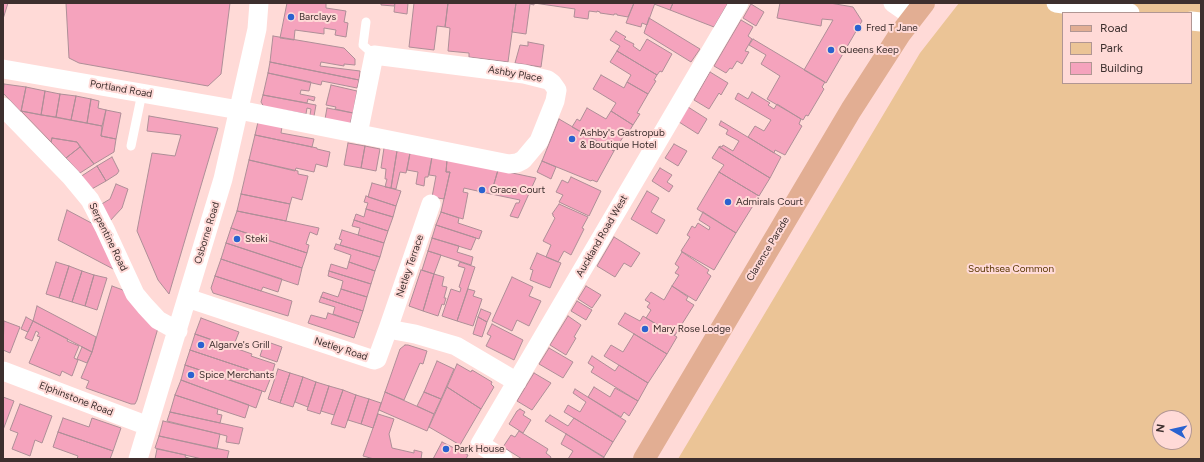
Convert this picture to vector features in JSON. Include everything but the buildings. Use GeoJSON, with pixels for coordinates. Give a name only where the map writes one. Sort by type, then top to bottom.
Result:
{"type":"FeatureCollection","features":[{"type":"Feature","properties":{"kind":"main road","name":"Clarence Parade"},"geometry":{"type":"LineString","coordinates":[[644,459],[851,110],[900,34],[919,10]]}},
{"type":"Feature","properties":{"kind":"street","name":"Osborne Road"},"geometry":{"type":"LineString","coordinates":[[138,459],[223,179],[240,110],[257,29],[259,3]]}},
{"type":"Feature","properties":{"kind":"street","name":"Auckland Road West"},"geometry":{"type":"LineString","coordinates":[[503,459],[480,444],[739,3]]}},
{"type":"Feature","properties":{"kind":"street"},"geometry":{"type":"LineString","coordinates":[[893,3],[919,10]]}},
{"type":"Feature","properties":{"kind":"street"},"geometry":{"type":"LineString","coordinates":[[1056,3],[1123,12]]}},
{"type":"Feature","properties":{"kind":"street","name":"Ashby Place"},"geometry":{"type":"LineString","coordinates":[[240,110],[509,164],[517,163],[528,155],[539,141],[557,95],[557,90],[552,83],[544,78],[535,76],[476,67],[374,55]]}},
{"type":"Feature","properties":{"kind":"street"},"geometry":{"type":"LineString","coordinates":[[358,134],[374,55]]}},
{"type":"Feature","properties":{"kind":"street","name":"Portland Road"},"geometry":{"type":"LineString","coordinates":[[3,69],[240,110]]}},
{"type":"Feature","properties":{"kind":"street","name":"Serpentine Road"},"geometry":{"type":"LineString","coordinates":[[3,107],[71,177],[90,200],[135,294],[158,320],[178,331]]}},
{"type":"Feature","properties":{"kind":"street","name":"Netley Terrace"},"geometry":{"type":"LineString","coordinates":[[388,329],[432,204]]}},
{"type":"Feature","properties":{"kind":"street","name":"Netley Road"},"geometry":{"type":"LineString","coordinates":[[187,298],[374,360],[378,359],[388,329]]}},
{"type":"Feature","properties":{"kind":"street"},"geometry":{"type":"LineString","coordinates":[[388,329],[415,334],[456,346],[516,382]]}},
{"type":"Feature","properties":{"kind":"street","name":"Elphinstone Road"},"geometry":{"type":"LineString","coordinates":[[3,371],[148,426]]}},
{"type":"Feature","properties":{"kind":"lane"},"geometry":{"type":"LineString","coordinates":[[366,22],[363,45],[374,55]]}},
{"type":"Feature","properties":{"kind":"lane"},"geometry":{"type":"LineString","coordinates":[[131,146],[142,93]]}},
{"type":"Feature","properties":{"kind":"green space","name":"Southsea Common"},"geometry":{"type":"Polygon","coordinates":[[[959,3],[1201,3],[1201,459],[678,459],[920,53],[959,3]]]}},
{"type":"Feature","properties":{"kind":"place","name":"Barclays"},"geometry":{"type":"Point","coordinates":[291,17]}},
{"type":"Feature","properties":{"kind":"place","name":"Fred T Jane"},"geometry":{"type":"Point","coordinates":[858,28]}},
{"type":"Feature","properties":{"kind":"place","name":"Queens Keep"},"geometry":{"type":"Point","coordinates":[831,50]}},
{"type":"Feature","properties":{"kind":"place","name":"Ashby's Gastropub & Boutique Hotel"},"geometry":{"type":"Point","coordinates":[572,139]}},
{"type":"Feature","properties":{"kind":"place","name":"Grace Court"},"geometry":{"type":"Point","coordinates":[482,190]}},
{"type":"Feature","properties":{"kind":"place","name":"Admirals Court"},"geometry":{"type":"Point","coordinates":[728,202]}},
{"type":"Feature","properties":{"kind":"place","name":"Steki"},"geometry":{"type":"Point","coordinates":[237,239]}},
{"type":"Feature","properties":{"kind":"place","name":"Mary Rose Lodge"},"geometry":{"type":"Point","coordinates":[645,329]}},
{"type":"Feature","properties":{"kind":"place","name":"Algarve's Grill"},"geometry":{"type":"Point","coordinates":[201,345]}},
{"type":"Feature","properties":{"kind":"place","name":"Spice Merchants"},"geometry":{"type":"Point","coordinates":[191,375]}},
{"type":"Feature","properties":{"kind":"place","name":"Park House"},"geometry":{"type":"Point","coordinates":[446,449]}}]}
